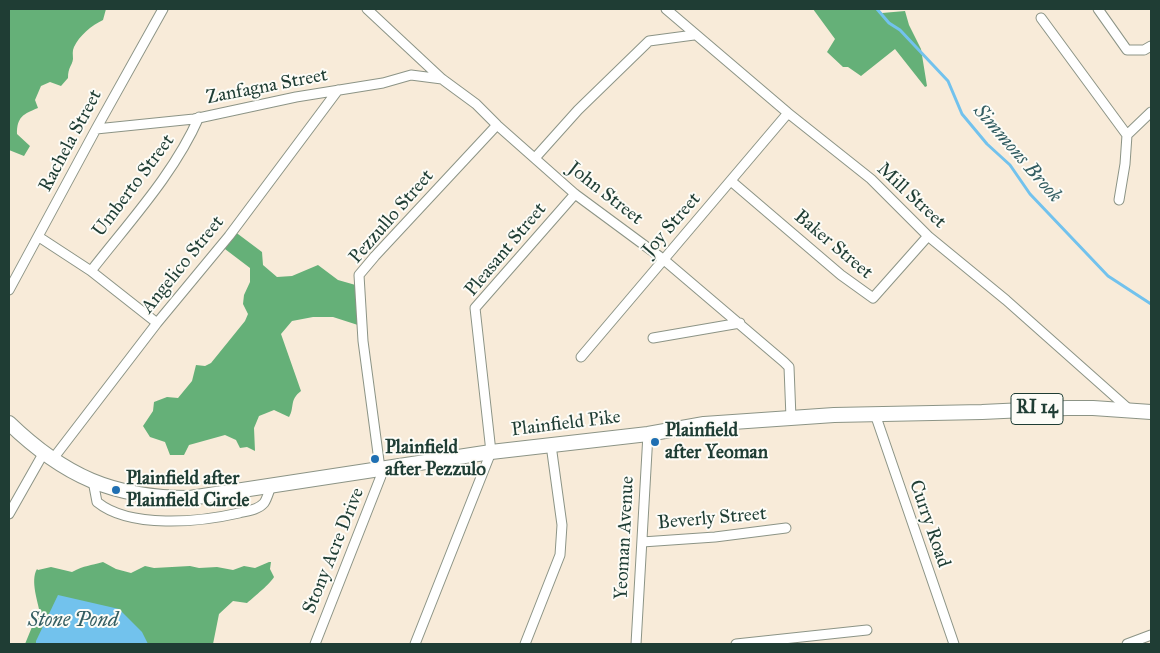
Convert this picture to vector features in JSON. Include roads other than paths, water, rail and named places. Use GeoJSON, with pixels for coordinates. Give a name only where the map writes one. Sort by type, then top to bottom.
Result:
{"type":"FeatureCollection","features":[{"type":"Feature","properties":{"kind":"main road","name":"Plainfield Pike"},"geometry":{"type":"LineString","coordinates":[[9,423],[47,457],[66,469],[93,481],[133,493],[166,498],[190,498],[491,452],[648,434],[704,424],[875,414],[1067,408],[1151,412]]}},
{"type":"Feature","properties":{"kind":"street","name":"Rachela Street"},"geometry":{"type":"LineString","coordinates":[[9,290],[163,9]]}},
{"type":"Feature","properties":{"kind":"street","name":"John Street"},"geometry":{"type":"LineString","coordinates":[[367,9],[442,79],[470,100],[575,194],[664,259],[789,366],[791,418]]}},
{"type":"Feature","properties":{"kind":"street","name":"Mill Street"},"geometry":{"type":"LineString","coordinates":[[666,9],[788,114],[871,180],[928,236],[1006,300],[1131,411]]}},
{"type":"Feature","properties":{"kind":"street"},"geometry":{"type":"LineString","coordinates":[[1098,9],[1127,50],[1144,50],[1151,46]]}},
{"type":"Feature","properties":{"kind":"street"},"geometry":{"type":"LineString","coordinates":[[1041,18],[1127,135],[1125,164],[1119,200]]}},
{"type":"Feature","properties":{"kind":"street"},"geometry":{"type":"LineString","coordinates":[[535,158],[578,110],[650,40],[694,34]]}},
{"type":"Feature","properties":{"kind":"street","name":"Zanfagna Street"},"geometry":{"type":"LineString","coordinates":[[96,129],[199,118],[383,82],[411,74],[442,79]]}},
{"type":"Feature","properties":{"kind":"street","name":"Angelico Street"},"geometry":{"type":"LineString","coordinates":[[9,514],[47,457],[229,236],[338,90]]}},
{"type":"Feature","properties":{"kind":"street"},"geometry":{"type":"LineString","coordinates":[[1127,135],[1151,112]]}},
{"type":"Feature","properties":{"kind":"street","name":"Joy Street"},"geometry":{"type":"LineString","coordinates":[[580,357],[788,114]]}},
{"type":"Feature","properties":{"kind":"street","name":"Umberto Street"},"geometry":{"type":"LineString","coordinates":[[91,271],[166,175],[188,142],[199,118]]}},
{"type":"Feature","properties":{"kind":"street","name":"Pezzullo Street"},"geometry":{"type":"LineString","coordinates":[[380,469],[362,341],[359,275],[496,125]]}},
{"type":"Feature","properties":{"kind":"street","name":"Baker Street"},"geometry":{"type":"LineString","coordinates":[[731,180],[841,275],[873,298],[928,236]]}},
{"type":"Feature","properties":{"kind":"street","name":"Pleasant Street"},"geometry":{"type":"LineString","coordinates":[[491,452],[475,308],[575,194]]}},
{"type":"Feature","properties":{"kind":"street"},"geometry":{"type":"LineString","coordinates":[[39,236],[91,271],[157,323]]}},
{"type":"Feature","properties":{"kind":"street"},"geometry":{"type":"LineString","coordinates":[[653,338],[740,323]]}},
{"type":"Feature","properties":{"kind":"street","name":"Curry Road"},"geometry":{"type":"LineString","coordinates":[[875,414],[954,644]]}},
{"type":"Feature","properties":{"kind":"street","name":"Yeoman Avenue"},"geometry":{"type":"LineString","coordinates":[[636,644],[648,434]]}},
{"type":"Feature","properties":{"kind":"street"},"geometry":{"type":"LineString","coordinates":[[524,644],[560,555],[562,525],[551,445]]}},
{"type":"Feature","properties":{"kind":"street"},"geometry":{"type":"LineString","coordinates":[[415,644],[491,452]]}},
{"type":"Feature","properties":{"kind":"street","name":"Stony Acre Drive"},"geometry":{"type":"LineString","coordinates":[[315,644],[379,484],[380,469]]}},
{"type":"Feature","properties":{"kind":"street"},"geometry":{"type":"LineString","coordinates":[[93,481],[97,502],[103,507],[130,517],[166,522],[217,518],[257,509],[264,503],[271,486]]}},
{"type":"Feature","properties":{"kind":"street","name":"Beverly Street"},"geometry":{"type":"LineString","coordinates":[[642,542],[715,537],[786,528]]}},
{"type":"Feature","properties":{"kind":"street"},"geometry":{"type":"LineString","coordinates":[[736,644],[867,630]]}},
{"type":"Feature","properties":{"kind":"street"},"geometry":{"type":"LineString","coordinates":[[1127,644],[1151,635]]}},
{"type":"Feature","properties":{"kind":"water","name":"Stone Pond"},"geometry":{"type":"Polygon","coordinates":[[[58,595],[119,609],[142,632],[148,644],[36,644],[58,595]]]}},
{"type":"Feature","properties":{"kind":"waterway","name":"Simmons Brook"},"geometry":{"type":"LineString","coordinates":[[877,9],[889,23],[900,30],[948,81],[962,114],[987,144],[1010,165],[1030,194],[1108,276],[1151,304]]}},
{"type":"Feature","properties":{"kind":"place","name":"Plainfield after Yeoman"},"geometry":{"type":"Point","coordinates":[655,442]}},
{"type":"Feature","properties":{"kind":"place","name":"Plainfield after Pezzulo"},"geometry":{"type":"Point","coordinates":[375,459]}},
{"type":"Feature","properties":{"kind":"place","name":"Plainfield after Plainfield Circle"},"geometry":{"type":"Point","coordinates":[116,490]}}]}
